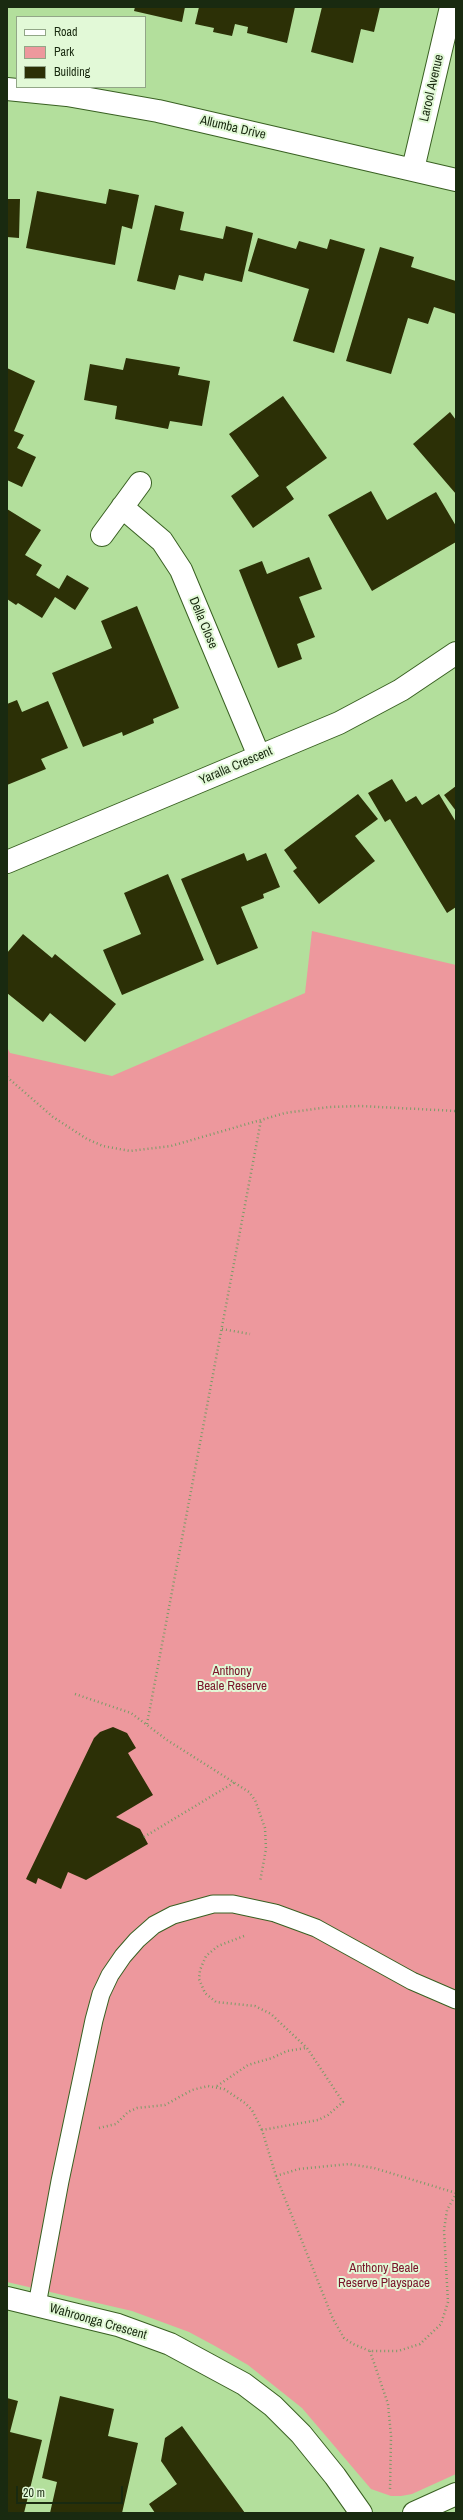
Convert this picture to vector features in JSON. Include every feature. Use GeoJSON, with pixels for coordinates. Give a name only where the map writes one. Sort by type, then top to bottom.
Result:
{"type":"FeatureCollection","features":[{"type":"Feature","properties":{"kind":"street","name":"Larool Avenue"},"geometry":{"type":"LineString","coordinates":[[413,170],[451,7]]}},
{"type":"Feature","properties":{"kind":"street","name":"Allumba Drive"},"geometry":{"type":"LineString","coordinates":[[7,89],[67,95],[158,111],[456,180]]}},
{"type":"Feature","properties":{"kind":"street"},"geometry":{"type":"LineString","coordinates":[[102,535],[140,483]]}},
{"type":"Feature","properties":{"kind":"street","name":"Della Close"},"geometry":{"type":"LineString","coordinates":[[122,507],[162,541],[181,570],[258,756]]}},
{"type":"Feature","properties":{"kind":"street","name":"Yaralla Crescent"},"geometry":{"type":"LineString","coordinates":[[7,862],[371,708],[456,653]]}},
{"type":"Feature","properties":{"kind":"street","name":"Wahroonga Crescent"},"geometry":{"type":"LineString","coordinates":[[7,2298],[118,2325],[170,2344],[244,2384],[273,2406],[301,2434],[336,2476],[361,2513]]}},
{"type":"Feature","properties":{"kind":"street"},"geometry":{"type":"LineString","coordinates":[[414,2513],[456,2494]]}},
{"type":"Feature","properties":{"kind":"lane"},"geometry":{"type":"LineString","coordinates":[[37,2305],[72,2124],[101,1994],[110,1975],[123,1956],[137,1940],[154,1925],[173,1915],[213,1904],[233,1904],[255,1908],[294,1919],[316,1928],[412,1981],[456,2000]]}},
{"type":"Feature","properties":{"kind":"path"},"geometry":{"type":"LineString","coordinates":[[7,1077],[69,1128],[98,1144],[115,1149],[145,1150],[171,1146],[261,1120],[322,1108],[360,1106],[456,1111]]}},
{"type":"Feature","properties":{"kind":"path"},"geometry":{"type":"LineString","coordinates":[[147,1724],[261,1120]]}},
{"type":"Feature","properties":{"kind":"path"},"geometry":{"type":"LineString","coordinates":[[222,1329],[250,1334]]}},
{"type":"Feature","properties":{"kind":"path"},"geometry":{"type":"LineString","coordinates":[[75,1694],[131,1713],[167,1740],[235,1782],[249,1792],[255,1800],[265,1828],[266,1855],[255,1908],[247,1933],[218,1946],[206,1956],[200,1970],[202,1987],[210,1999],[216,2002],[255,2006],[271,2014],[307,2048],[344,2102],[328,2115],[318,2120],[262,2130]]}},
{"type":"Feature","properties":{"kind":"path"},"geometry":{"type":"LineString","coordinates":[[144,1837],[235,1782]]}},
{"type":"Feature","properties":{"kind":"path"},"geometry":{"type":"LineString","coordinates":[[72,2124],[93,2128],[109,2127],[137,2108],[158,2107],[199,2087],[217,2086],[248,2065],[272,2058],[287,2051],[307,2048]]}},
{"type":"Feature","properties":{"kind":"path"},"geometry":{"type":"LineString","coordinates":[[217,2086],[245,2103],[252,2110],[262,2130],[276,2176],[339,2331],[353,2344],[370,2351],[389,2352],[411,2348],[427,2338],[441,2324],[448,2302],[444,2230],[448,2210],[456,2194],[374,2168],[349,2164],[299,2170],[276,2176]]}},
{"type":"Feature","properties":{"kind":"path"},"geometry":{"type":"LineString","coordinates":[[370,2351],[383,2386],[389,2412],[390,2490]]}},
{"type":"Feature","properties":{"kind":"green space","name":"Anthony Beale Reserve"},"geometry":{"type":"Polygon","coordinates":[[[312,931],[456,965],[456,2474],[412,2494],[401,2496],[391,2496],[371,2489],[302,2408],[248,2365],[215,2346],[189,2332],[132,2311],[7,2282],[7,1047],[10,1053],[112,1076],[305,993],[312,931]]]}},
{"type":"Feature","properties":{"kind":"building"},"geometry":{"type":"Polygon","coordinates":[[[135,7],[185,7],[182,22],[134,11],[135,7]]]}},
{"type":"Feature","properties":{"kind":"building"},"geometry":{"type":"Polygon","coordinates":[[[199,7],[295,7],[287,43],[247,33],[248,27],[235,24],[232,36],[213,32],[214,28],[195,24],[199,7]]]}},
{"type":"Feature","properties":{"kind":"building"},"geometry":{"type":"Polygon","coordinates":[[[322,7],[380,7],[374,32],[361,29],[353,63],[311,52],[322,7]]]}},
{"type":"Feature","properties":{"kind":"building"},"geometry":{"type":"Polygon","coordinates":[[[109,189],[139,195],[132,229],[122,226],[115,265],[26,248],[37,191],[106,204],[109,189]]]}},
{"type":"Feature","properties":{"kind":"building"},"geometry":{"type":"Polygon","coordinates":[[[7,199],[20,199],[19,238],[7,237],[7,199]]]}},
{"type":"Feature","properties":{"kind":"building"},"geometry":{"type":"Polygon","coordinates":[[[155,205],[184,212],[180,230],[223,239],[226,226],[253,233],[242,282],[205,273],[203,281],[179,275],[175,290],[137,281],[155,205]]]}},
{"type":"Feature","properties":{"kind":"building"},"geometry":{"type":"Polygon","coordinates":[[[258,238],[296,249],[299,241],[327,249],[330,239],[365,249],[334,353],[293,341],[309,289],[248,271],[258,238]]]}},
{"type":"Feature","properties":{"kind":"building"},"geometry":{"type":"Polygon","coordinates":[[[380,247],[414,257],[411,267],[456,281],[456,314],[434,307],[428,324],[408,318],[391,374],[346,361],[380,247]]]}},
{"type":"Feature","properties":{"kind":"building"},"geometry":{"type":"Polygon","coordinates":[[[126,358],[180,367],[178,375],[210,381],[202,426],[170,421],[168,429],[115,419],[117,406],[84,400],[90,364],[123,370],[126,358]]]}},
{"type":"Feature","properties":{"kind":"building"},"geometry":{"type":"Polygon","coordinates":[[[7,368],[35,381],[14,431],[24,435],[17,448],[36,457],[22,487],[7,480],[7,368]]]}},
{"type":"Feature","properties":{"kind":"building"},"geometry":{"type":"Polygon","coordinates":[[[283,396],[327,458],[286,487],[294,499],[253,528],[231,496],[259,476],[229,434],[283,396]]]}},
{"type":"Feature","properties":{"kind":"building"},"geometry":{"type":"Polygon","coordinates":[[[450,412],[456,420],[456,494],[413,444],[450,412]]]}},
{"type":"Feature","properties":{"kind":"building"},"geometry":{"type":"Polygon","coordinates":[[[371,491],[387,520],[436,492],[456,526],[456,542],[372,591],[328,515],[371,491]]]}},
{"type":"Feature","properties":{"kind":"building"},"geometry":{"type":"Polygon","coordinates":[[[7,509],[41,530],[25,555],[42,565],[36,575],[59,589],[67,575],[89,588],[75,610],[55,597],[42,618],[18,603],[16,605],[7,599],[7,509]]]}},
{"type":"Feature","properties":{"kind":"building"},"geometry":{"type":"Polygon","coordinates":[[[309,557],[322,589],[299,597],[315,637],[297,644],[302,659],[278,668],[239,570],[262,561],[267,574],[309,557]]]}},
{"type":"Feature","properties":{"kind":"building"},"geometry":{"type":"Polygon","coordinates":[[[137,606],[179,708],[153,719],[154,723],[123,736],[122,732],[83,747],[52,673],[112,648],[101,621],[137,606]]]}},
{"type":"Feature","properties":{"kind":"building"},"geometry":{"type":"Polygon","coordinates":[[[17,700],[22,712],[48,701],[68,748],[41,759],[46,769],[7,785],[7,704],[17,700]]]}},
{"type":"Feature","properties":{"kind":"building"},"geometry":{"type":"Polygon","coordinates":[[[392,779],[406,802],[416,796],[422,805],[439,794],[456,822],[456,907],[447,913],[390,819],[385,822],[368,793],[392,779]]]}},
{"type":"Feature","properties":{"kind":"building"},"geometry":{"type":"Polygon","coordinates":[[[456,786],[456,811],[444,795],[456,786]]]}},
{"type":"Feature","properties":{"kind":"building"},"geometry":{"type":"Polygon","coordinates":[[[358,794],[378,819],[355,836],[375,861],[319,904],[293,871],[297,868],[284,850],[358,794]]]}},
{"type":"Feature","properties":{"kind":"building"},"geometry":{"type":"Polygon","coordinates":[[[244,853],[247,861],[266,853],[280,887],[263,894],[264,898],[241,907],[258,948],[217,965],[181,879],[244,853]]]}},
{"type":"Feature","properties":{"kind":"building"},"geometry":{"type":"Polygon","coordinates":[[[168,874],[204,960],[122,995],[103,950],[141,934],[124,893],[168,874]]]}},
{"type":"Feature","properties":{"kind":"building"},"geometry":{"type":"Polygon","coordinates":[[[23,934],[52,958],[55,954],[116,1004],[85,1042],[50,1013],[43,1022],[7,993],[7,953],[23,934]]]}},
{"type":"Feature","properties":{"kind":"building"},"geometry":{"type":"Polygon","coordinates":[[[113,1727],[127,1733],[136,1748],[128,1753],[153,1795],[116,1817],[140,1829],[148,1844],[86,1880],[68,1872],[61,1889],[38,1878],[36,1884],[26,1879],[94,1738],[100,1732],[113,1727]]]}},
{"type":"Feature","properties":{"kind":"building"},"geometry":{"type":"Polygon","coordinates":[[[60,2396],[114,2409],[108,2436],[138,2443],[122,2513],[50,2513],[57,2482],[42,2478],[60,2396]]]}},
{"type":"Feature","properties":{"kind":"building"},"geometry":{"type":"Polygon","coordinates":[[[7,2398],[18,2401],[10,2432],[42,2440],[24,2513],[7,2513],[7,2398]]]}},
{"type":"Feature","properties":{"kind":"building"},"geometry":{"type":"Polygon","coordinates":[[[182,2426],[245,2513],[155,2513],[149,2504],[177,2484],[161,2461],[165,2438],[182,2426]]]}},
{"type":"Feature","properties":{"kind":"park label","name":"Anthony Beale Reserve Playspace"},"geometry":{"type":"Point","coordinates":[384,2276]}}]}
